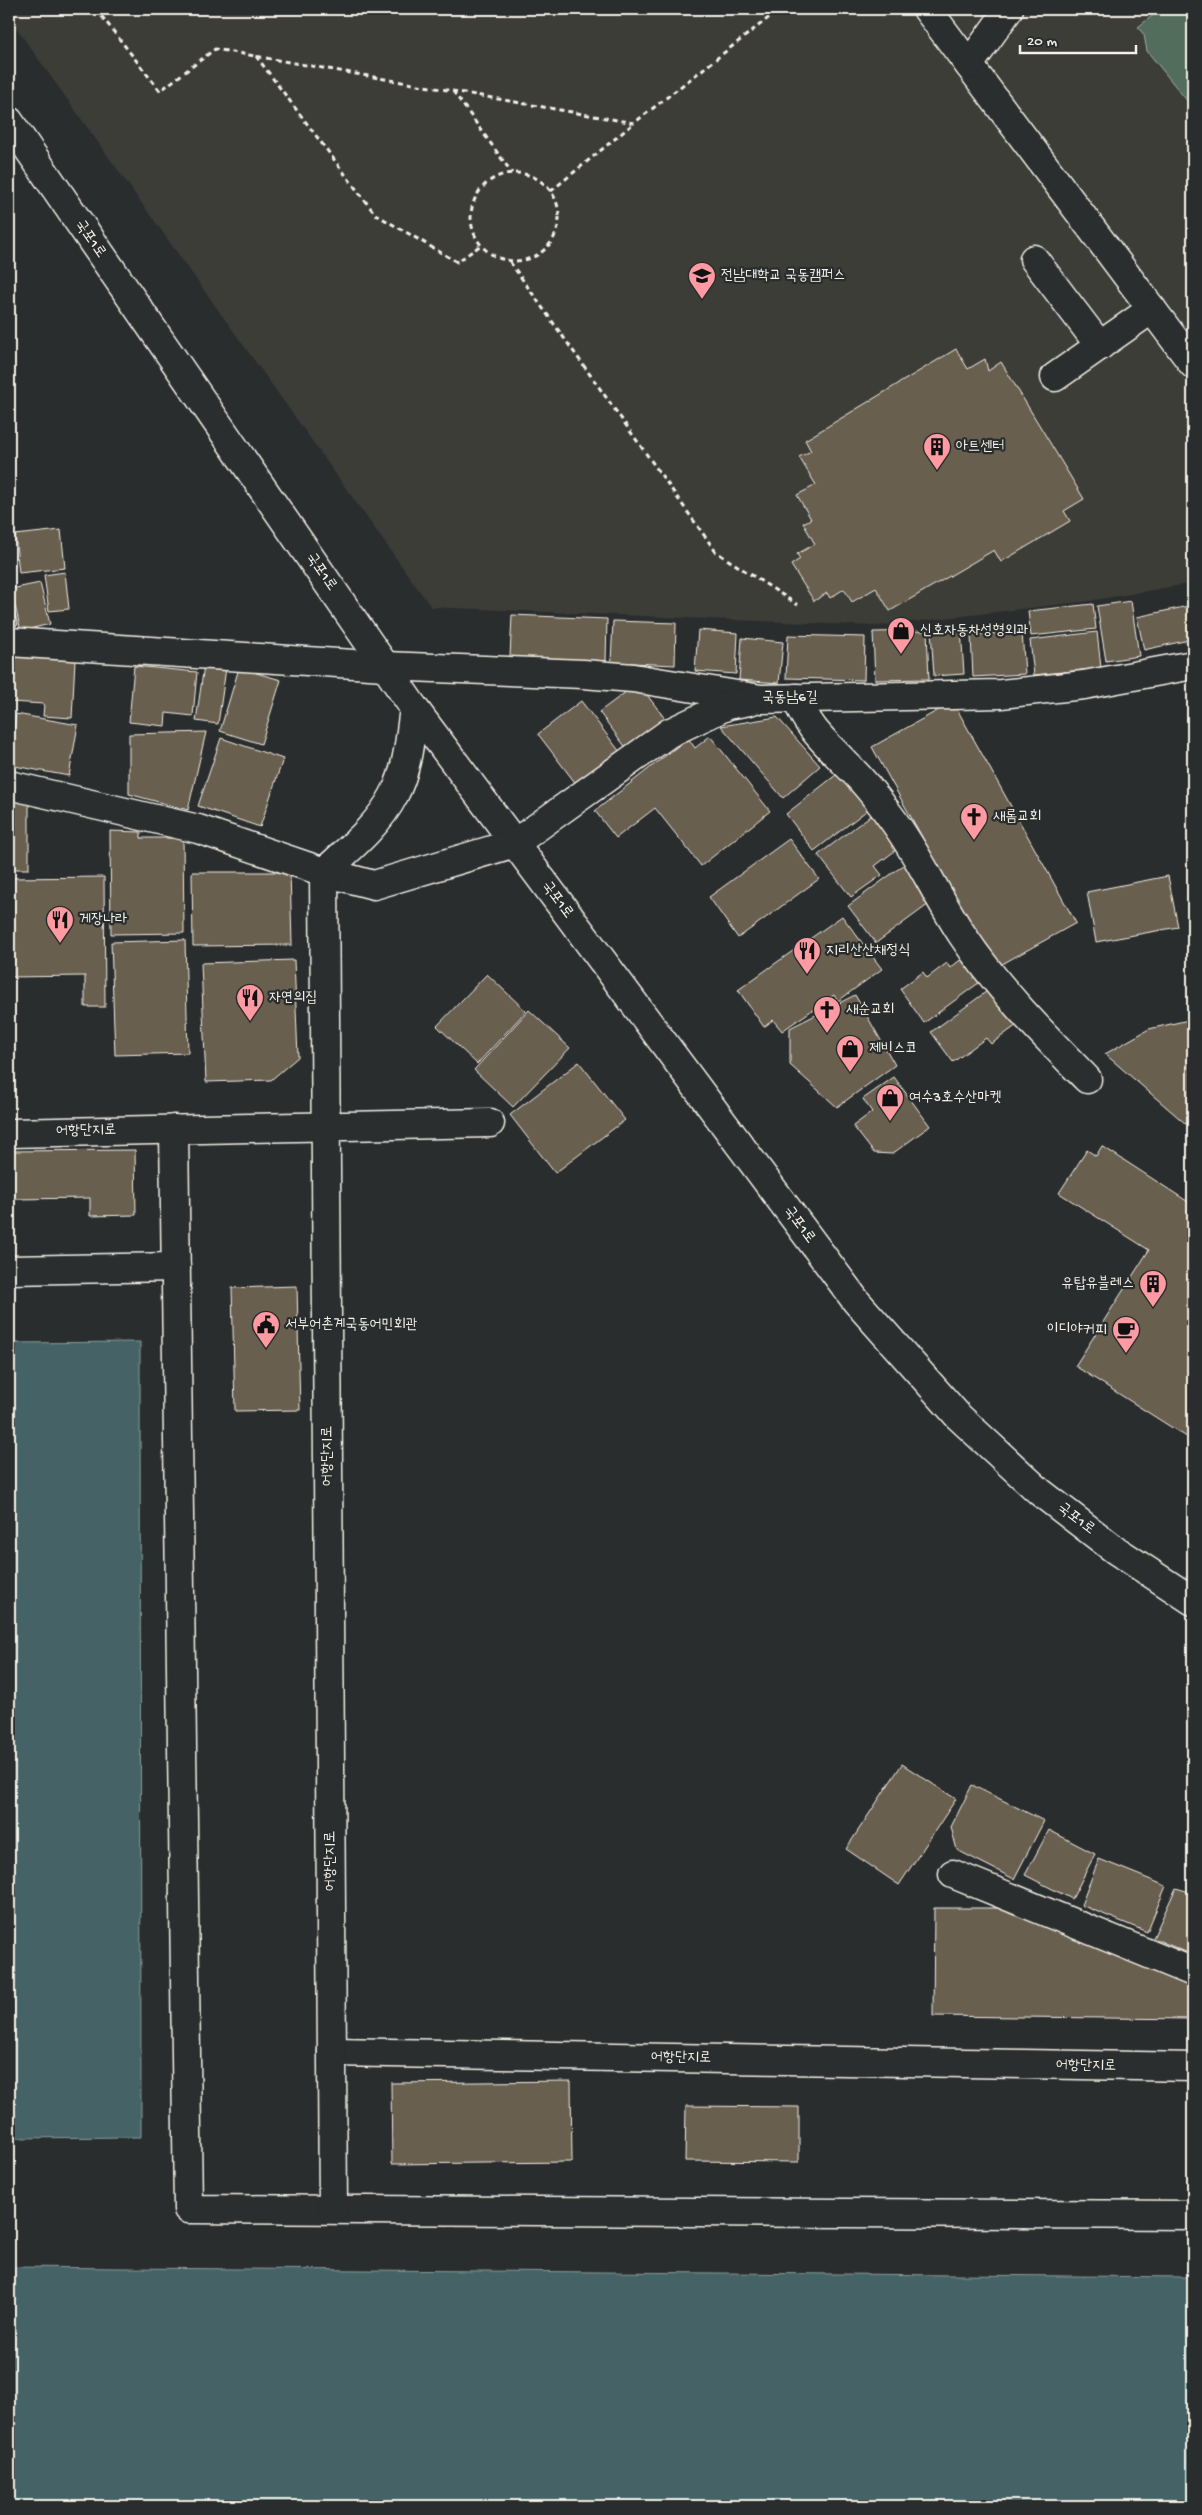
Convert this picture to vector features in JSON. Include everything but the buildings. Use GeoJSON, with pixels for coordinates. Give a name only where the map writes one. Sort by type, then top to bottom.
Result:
{"type":"FeatureCollection","features":[{"type":"Feature","properties":{"kind":"street"},"geometry":{"type":"LineString","coordinates":[[927,9],[1193,364]]}},
{"type":"Feature","properties":{"kind":"street"},"geometry":{"type":"LineString","coordinates":[[969,65],[1009,9]]}},
{"type":"Feature","properties":{"kind":"street","name":"국포1로"},"geometry":{"type":"LineString","coordinates":[[9,121],[414,708],[856,1301],[959,1417],[1040,1492],[1114,1548],[1193,1601]]}},
{"type":"Feature","properties":{"kind":"street"},"geometry":{"type":"LineString","coordinates":[[1034,259],[1100,346]]}},
{"type":"Feature","properties":{"kind":"street"},"geometry":{"type":"LineString","coordinates":[[1055,376],[1152,309]]}},
{"type":"Feature","properties":{"kind":"street","name":"국동남6길"},"geometry":{"type":"LineString","coordinates":[[9,642],[386,666],[633,678],[761,699],[1001,694],[1084,685],[1193,665]]}},
{"type":"Feature","properties":{"kind":"street"},"geometry":{"type":"LineString","coordinates":[[796,698],[804,718],[813,731],[847,765],[891,816],[961,934],[982,965],[1019,1009],[1087,1079]]}},
{"type":"Feature","properties":{"kind":"street"},"geometry":{"type":"LineString","coordinates":[[9,785],[198,828],[324,872],[364,884],[383,884],[515,843],[669,733],[728,705],[761,699]]}},
{"type":"Feature","properties":{"kind":"street"},"geometry":{"type":"LineString","coordinates":[[414,708],[406,762],[395,794],[373,825],[324,872],[326,1127],[490,1123]]}},
{"type":"Feature","properties":{"kind":"street","name":"어항단지로"},"geometry":{"type":"LineString","coordinates":[[9,1132],[326,1127],[332,2052],[1193,2068]]}},
{"type":"Feature","properties":{"kind":"street"},"geometry":{"type":"LineString","coordinates":[[174,1129],[188,2209],[1193,2215]]}},
{"type":"Feature","properties":{"kind":"street"},"geometry":{"type":"LineString","coordinates":[[9,1270],[176,1267]]}},
{"type":"Feature","properties":{"kind":"street"},"geometry":{"type":"LineString","coordinates":[[953,1874],[1193,1972]]}},
{"type":"Feature","properties":{"kind":"street"},"geometry":{"type":"LineString","coordinates":[[332,2052],[333,2209]]}},
{"type":"Feature","properties":{"kind":"path"},"geometry":{"type":"LineString","coordinates":[[96,9],[160,91],[215,48],[634,123]]}},
{"type":"Feature","properties":{"kind":"path"},"geometry":{"type":"LineString","coordinates":[[551,191],[634,123],[780,9]]}},
{"type":"Feature","properties":{"kind":"path"},"geometry":{"type":"LineString","coordinates":[[255,56],[375,214],[457,262],[481,245]]}},
{"type":"Feature","properties":{"kind":"path"},"geometry":{"type":"LineString","coordinates":[[453,91],[512,173]]}},
{"type":"Feature","properties":{"kind":"path"},"geometry":{"type":"LineString","coordinates":[[512,173],[527,174],[540,180],[551,191],[558,204],[561,218],[558,233],[550,246],[539,255],[525,261],[510,262],[496,258],[475,237],[471,223],[471,209],[476,195],[486,184],[498,176],[512,173]]}},
{"type":"Feature","properties":{"kind":"path"},"geometry":{"type":"LineString","coordinates":[[510,262],[716,552],[798,605]]}},
{"type":"Feature","properties":{"kind":"shaded area","name":"전남대학교 국동캠퍼스"},"geometry":{"type":"Polygon","coordinates":[[[9,9],[1193,9],[1193,583],[1089,601],[877,626],[431,607],[9,18],[9,9]]]}},
{"type":"Feature","properties":{"kind":"green space"},"geometry":{"type":"Polygon","coordinates":[[[1161,9],[1193,9],[1193,108],[1147,51],[1144,35],[1138,27],[1161,9]]]}},
{"type":"Feature","properties":{"kind":"water"},"geometry":{"type":"Polygon","coordinates":[[[140,1342],[141,2137],[9,2138],[9,1343],[140,1342]]]}},
{"type":"Feature","properties":{"kind":"water"},"geometry":{"type":"Polygon","coordinates":[[[9,2267],[1193,2277],[1193,2506],[9,2506],[9,2267]]]}},
{"type":"Feature","properties":{"kind":"place","name":"전남대학교 국동캠퍼스"},"geometry":{"type":"Point","coordinates":[702,300]}},
{"type":"Feature","properties":{"kind":"place","name":"아트센터"},"geometry":{"type":"Point","coordinates":[937,471]}},
{"type":"Feature","properties":{"kind":"place","name":"신호자동차성형외과"},"geometry":{"type":"Point","coordinates":[901,655]}},
{"type":"Feature","properties":{"kind":"place","name":"새롬교회"},"geometry":{"type":"Point","coordinates":[974,841]}},
{"type":"Feature","properties":{"kind":"place","name":"게장나라"},"geometry":{"type":"Point","coordinates":[60,944]}},
{"type":"Feature","properties":{"kind":"place","name":"지리산산채정식"},"geometry":{"type":"Point","coordinates":[807,975]}},
{"type":"Feature","properties":{"kind":"place","name":"자연의집"},"geometry":{"type":"Point","coordinates":[250,1022]}},
{"type":"Feature","properties":{"kind":"place","name":"새순교회"},"geometry":{"type":"Point","coordinates":[827,1034]}},
{"type":"Feature","properties":{"kind":"place","name":"제비스코"},"geometry":{"type":"Point","coordinates":[850,1073]}},
{"type":"Feature","properties":{"kind":"place","name":"여수3호수산마켓"},"geometry":{"type":"Point","coordinates":[890,1122]}},
{"type":"Feature","properties":{"kind":"place","name":"유탑유블레스"},"geometry":{"type":"Point","coordinates":[1153,1308]}},
{"type":"Feature","properties":{"kind":"place","name":"서부어촌계국동어민회관"},"geometry":{"type":"Point","coordinates":[266,1349]}},
{"type":"Feature","properties":{"kind":"place","name":"이디야커피"},"geometry":{"type":"Point","coordinates":[1126,1354]}}]}
